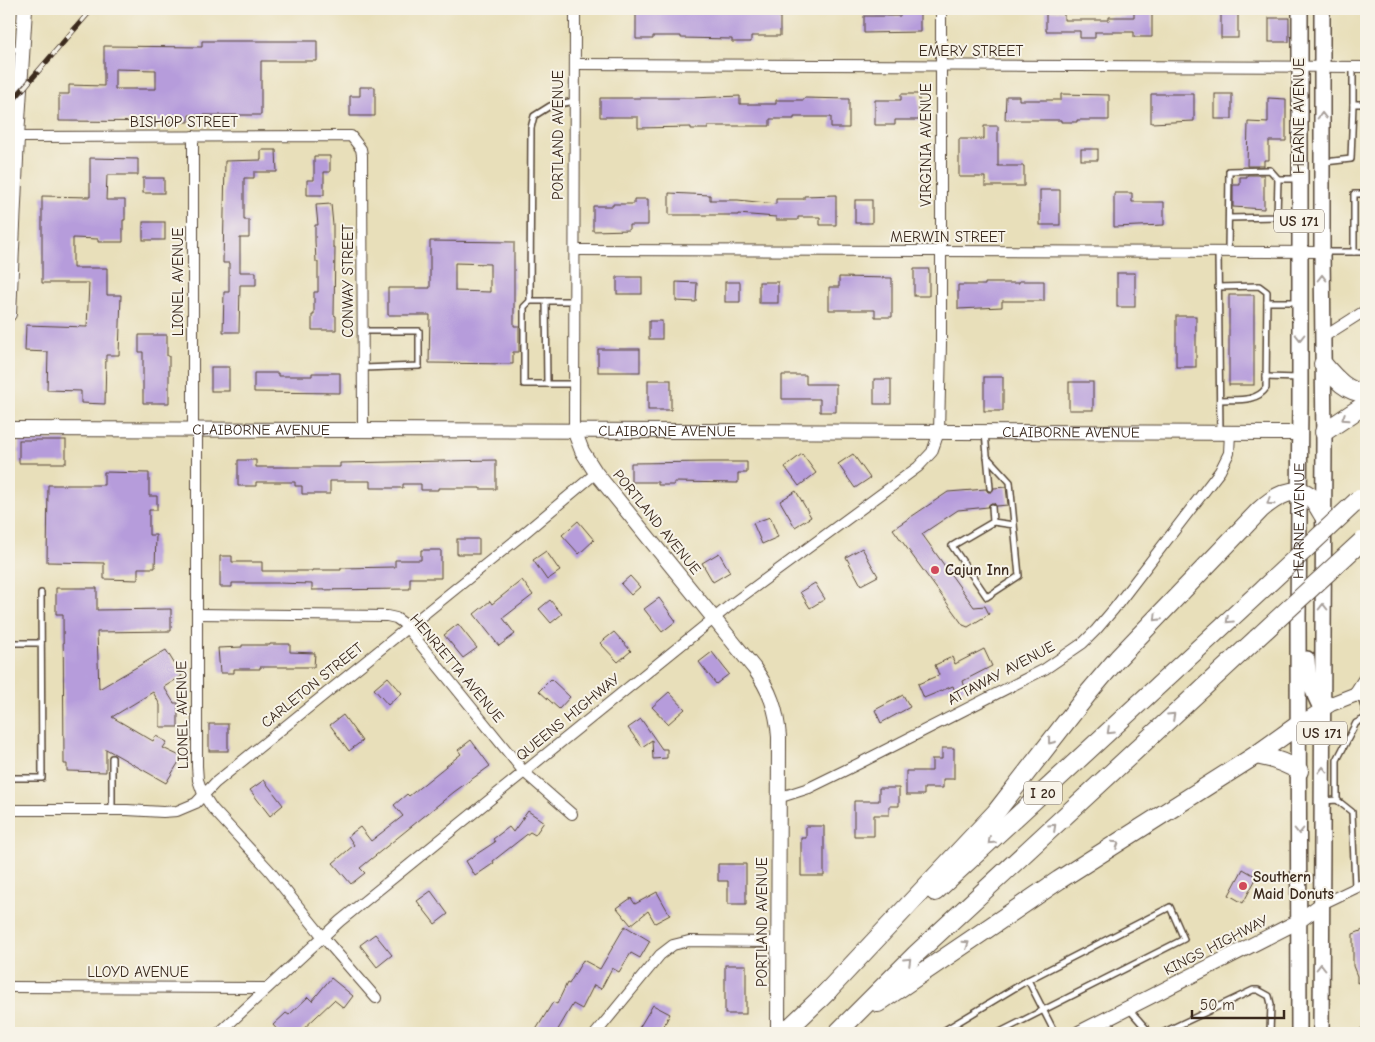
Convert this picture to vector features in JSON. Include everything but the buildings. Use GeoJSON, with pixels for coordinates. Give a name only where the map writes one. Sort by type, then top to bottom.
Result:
{"type":"FeatureCollection","features":[{"type":"Feature","properties":{"kind":"highway"},"geometry":{"type":"LineString","coordinates":[[1322,364],[1336,379],[1350,389],[1366,393]]}},
{"type":"Feature","properties":{"kind":"highway"},"geometry":{"type":"LineString","coordinates":[[1324,432],[1366,404]]}},
{"type":"Feature","properties":{"kind":"highway"},"geometry":{"type":"LineString","coordinates":[[820,999],[996,812],[1118,658],[1270,500],[1283,494],[1298,491],[1311,497],[1323,515]]}},
{"type":"Feature","properties":{"kind":"highway","name":"I 20"},"geometry":{"type":"LineString","coordinates":[[784,1033],[1363,496]]}},
{"type":"Feature","properties":{"kind":"highway","name":"I 20"},"geometry":{"type":"LineString","coordinates":[[837,1033],[916,954],[1364,538]]}},
{"type":"Feature","properties":{"kind":"highway"},"geometry":{"type":"LineString","coordinates":[[841,1033],[880,1001],[1060,880],[1256,755],[1298,725]]}},
{"type":"Feature","properties":{"kind":"highway"},"geometry":{"type":"LineString","coordinates":[[1256,755],[1273,758],[1299,771]]}},
{"type":"Feature","properties":{"kind":"main road","name":"HEARNE AVENUE"},"geometry":{"type":"LineString","coordinates":[[1299,1033],[1298,491],[1300,433],[1300,9]]}},
{"type":"Feature","properties":{"kind":"main road","name":"HEARNE AVENUE"},"geometry":{"type":"LineString","coordinates":[[1321,1033],[1322,904],[1330,801],[1322,709],[1324,432],[1322,364],[1322,9]]}},
{"type":"Feature","properties":{"kind":"main road","name":"CLAIBORNE AVENUE"},"geometry":{"type":"LineString","coordinates":[[1300,433],[1324,432]]}},
{"type":"Feature","properties":{"kind":"main road"},"geometry":{"type":"LineString","coordinates":[[1298,619],[1305,636],[1308,678],[1322,709]]}},
{"type":"Feature","properties":{"kind":"street"},"geometry":{"type":"LineString","coordinates":[[9,314],[17,136],[16,49],[25,9]]}},
{"type":"Feature","properties":{"kind":"street","name":"PORTLAND AVENUE"},"geometry":{"type":"LineString","coordinates":[[575,9],[574,430],[582,451],[596,473],[754,668],[765,683],[773,700],[777,718],[778,737],[778,1033]]}},
{"type":"Feature","properties":{"kind":"street","name":"VIRGINIA AVENUE"},"geometry":{"type":"LineString","coordinates":[[939,432],[941,9]]}},
{"type":"Feature","properties":{"kind":"street","name":"EMERY STREET"},"geometry":{"type":"LineString","coordinates":[[575,64],[1366,67]]}},
{"type":"Feature","properties":{"kind":"street","name":"BISHOP STREET"},"geometry":{"type":"LineString","coordinates":[[17,136],[351,136]]}},
{"type":"Feature","properties":{"kind":"street","name":"LIONEL AVENUE"},"geometry":{"type":"LineString","coordinates":[[193,136],[198,780],[203,794],[212,808],[269,870],[323,937],[376,998]]}},
{"type":"Feature","properties":{"kind":"street","name":"CONWAY STREET"},"geometry":{"type":"LineString","coordinates":[[351,136],[361,149],[362,155],[363,429]]}},
{"type":"Feature","properties":{"kind":"street","name":"MERWIN STREET"},"geometry":{"type":"LineString","coordinates":[[575,250],[1322,252]]}},
{"type":"Feature","properties":{"kind":"street"},"geometry":{"type":"LineString","coordinates":[[1322,338],[1366,310]]}},
{"type":"Feature","properties":{"kind":"street","name":"CLAIBORNE AVENUE"},"geometry":{"type":"LineString","coordinates":[[9,429],[195,428],[1300,433]]}},
{"type":"Feature","properties":{"kind":"street","name":"QUEENS HIGHWAY"},"geometry":{"type":"LineString","coordinates":[[219,1033],[323,937],[714,618],[918,467],[932,452],[939,432]]}},
{"type":"Feature","properties":{"kind":"street","name":"ATTAWAY AVENUE"},"geometry":{"type":"LineString","coordinates":[[778,798],[802,791],[834,776],[983,701],[1045,669],[1083,643],[1114,609],[1220,471],[1229,453],[1225,433]]}},
{"type":"Feature","properties":{"kind":"street","name":"CARLETON STREET"},"geometry":{"type":"LineString","coordinates":[[9,810],[163,812],[177,811],[191,806],[203,794],[596,473]]}},
{"type":"Feature","properties":{"kind":"street","name":"HENRIETTA AVENUE"},"geometry":{"type":"LineString","coordinates":[[196,614],[387,616],[396,618],[407,628],[524,772],[572,814]]}},
{"type":"Feature","properties":{"kind":"street"},"geometry":{"type":"LineString","coordinates":[[1298,725],[1322,709],[1364,688]]}},
{"type":"Feature","properties":{"kind":"street","name":"KINGS HIGHWAY"},"geometry":{"type":"LineString","coordinates":[[1079,1033],[1299,921],[1322,904],[1366,883]]}},
{"type":"Feature","properties":{"kind":"street"},"geometry":{"type":"LineString","coordinates":[[596,1033],[666,949],[673,945],[688,941],[778,942]]}},
{"type":"Feature","properties":{"kind":"street","name":"LLOYD AVENUE"},"geometry":{"type":"LineString","coordinates":[[9,987],[267,988]]}},
{"type":"Feature","properties":{"kind":"lane"},"geometry":{"type":"LineString","coordinates":[[1322,162],[1351,159],[1354,67]]}},
{"type":"Feature","properties":{"kind":"lane"},"geometry":{"type":"LineString","coordinates":[[574,384],[524,384],[524,307],[530,301],[531,128],[534,116],[550,106],[575,101]]}},
{"type":"Feature","properties":{"kind":"lane"},"geometry":{"type":"LineString","coordinates":[[1354,104],[1366,104]]}},
{"type":"Feature","properties":{"kind":"lane"},"geometry":{"type":"LineString","coordinates":[[1225,433],[1220,400],[1218,287],[1229,218],[1229,171],[1270,170],[1278,180],[1277,217],[1229,218]]}},
{"type":"Feature","properties":{"kind":"lane"},"geometry":{"type":"LineString","coordinates":[[1278,180],[1299,178]]}},
{"type":"Feature","properties":{"kind":"lane"},"geometry":{"type":"LineString","coordinates":[[1354,252],[1354,194],[1366,194]]}},
{"type":"Feature","properties":{"kind":"lane"},"geometry":{"type":"LineString","coordinates":[[1322,252],[1366,252]]}},
{"type":"Feature","properties":{"kind":"lane"},"geometry":{"type":"LineString","coordinates":[[1218,287],[1258,286],[1267,292],[1266,388],[1259,395],[1249,399],[1220,400]]}},
{"type":"Feature","properties":{"kind":"lane"},"geometry":{"type":"LineString","coordinates":[[530,301],[575,300]]}},
{"type":"Feature","properties":{"kind":"lane"},"geometry":{"type":"LineString","coordinates":[[546,301],[547,384]]}},
{"type":"Feature","properties":{"kind":"lane"},"geometry":{"type":"LineString","coordinates":[[1267,302],[1300,302]]}},
{"type":"Feature","properties":{"kind":"lane"},"geometry":{"type":"LineString","coordinates":[[362,330],[419,331],[419,366],[363,368]]}},
{"type":"Feature","properties":{"kind":"lane"},"geometry":{"type":"LineString","coordinates":[[1266,377],[1300,378]]}},
{"type":"Feature","properties":{"kind":"lane"},"geometry":{"type":"LineString","coordinates":[[985,432],[990,488]]}},
{"type":"Feature","properties":{"kind":"lane"},"geometry":{"type":"LineString","coordinates":[[988,457],[1010,482],[1019,576],[987,596],[952,546],[993,522],[1014,525]]}},
{"type":"Feature","properties":{"kind":"lane"},"geometry":{"type":"LineString","coordinates":[[992,507],[993,522]]}},
{"type":"Feature","properties":{"kind":"lane"},"geometry":{"type":"LineString","coordinates":[[9,778],[42,778],[41,593]]}},
{"type":"Feature","properties":{"kind":"lane"},"geometry":{"type":"LineString","coordinates":[[9,643],[41,643]]}},
{"type":"Feature","properties":{"kind":"lane"},"geometry":{"type":"LineString","coordinates":[[1364,688],[1366,713]]}},
{"type":"Feature","properties":{"kind":"lane"},"geometry":{"type":"LineString","coordinates":[[1354,888],[1352,812],[1330,801],[1338,760],[1356,723],[1366,718]]}},
{"type":"Feature","properties":{"kind":"lane"},"geometry":{"type":"LineString","coordinates":[[112,758],[112,810]]}},
{"type":"Feature","properties":{"kind":"lane"},"geometry":{"type":"LineString","coordinates":[[940,1033],[1028,980],[1170,907],[1184,939],[998,1033]]}},
{"type":"Feature","properties":{"kind":"lane"},"geometry":{"type":"LineString","coordinates":[[1028,980],[1055,1033]]}},
{"type":"Feature","properties":{"kind":"lane"},"geometry":{"type":"LineString","coordinates":[[1162,1033],[1253,990],[1258,990],[1269,996],[1270,1033]]}},
{"type":"Feature","properties":{"kind":"lane"},"geometry":{"type":"LineString","coordinates":[[1128,1009],[1150,1033]]}},
{"type":"Feature","properties":{"kind":"railway"},"geometry":{"type":"LineString","coordinates":[[9,105],[92,9]]}},
{"type":"Feature","properties":{"kind":"place","name":"Cajun Inn"},"geometry":{"type":"Point","coordinates":[935,570]}},
{"type":"Feature","properties":{"kind":"place","name":"Southern Maid Donuts"},"geometry":{"type":"Point","coordinates":[1243,886]}}]}
